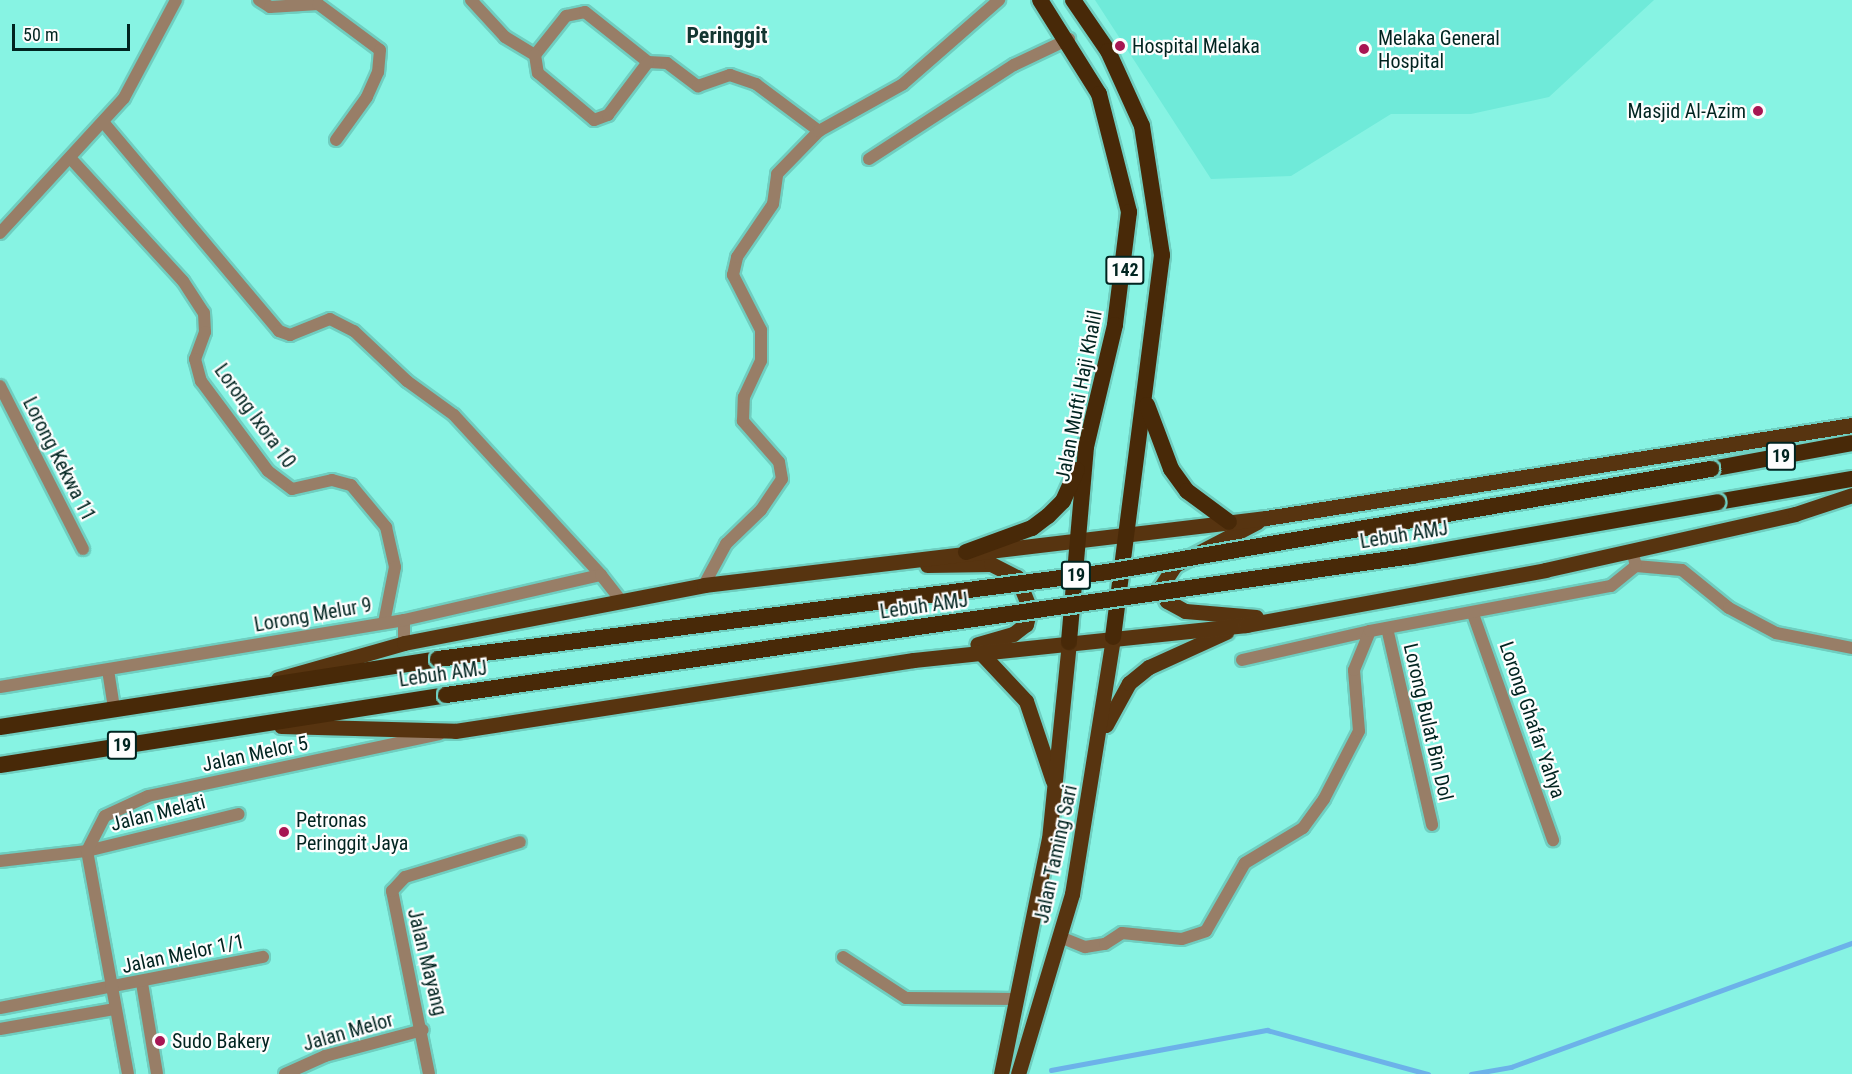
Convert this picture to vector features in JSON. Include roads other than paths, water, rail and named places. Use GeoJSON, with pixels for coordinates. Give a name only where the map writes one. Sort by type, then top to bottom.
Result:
{"type":"FeatureCollection","features":[{"type":"Feature","properties":{"kind":"highway","name":"Jalan Mufti Haji Khalil"},"geometry":{"type":"LineString","coordinates":[[1040,0],[1069,39],[1099,94],[1129,212],[1115,325],[1086,447],[1076,539],[1069,642]]}},
{"type":"Feature","properties":{"kind":"highway","name":"142"},"geometry":{"type":"LineString","coordinates":[[1073,0],[1124,82],[1142,126],[1162,255],[1146,401],[1113,637]]}},
{"type":"Feature","properties":{"kind":"highway"},"geometry":{"type":"LineString","coordinates":[[1146,401],[1171,469],[1187,491],[1229,522]]}},
{"type":"Feature","properties":{"kind":"highway","name":"Lebuh AMJ"},"geometry":{"type":"LineString","coordinates":[[0,727],[438,659],[1107,572],[1493,510],[1852,443]]}},
{"type":"Feature","properties":{"kind":"highway"},"geometry":{"type":"LineString","coordinates":[[966,552],[1032,528],[1048,516],[1070,489],[1086,447]]}},
{"type":"Feature","properties":{"kind":"highway","name":"Lebuh AMJ"},"geometry":{"type":"LineString","coordinates":[[0,765],[447,695],[1401,558],[1852,479]]}},
{"type":"Feature","properties":{"kind":"main road"},"geometry":{"type":"LineString","coordinates":[[260,686],[329,660],[620,599],[704,585],[1266,518],[1852,425]]}},
{"type":"Feature","properties":{"kind":"main road"},"geometry":{"type":"LineString","coordinates":[[244,725],[455,731],[914,660],[1113,637],[1246,625],[1632,550],[1795,514],[1852,495]]}},
{"type":"Feature","properties":{"kind":"main road"},"geometry":{"type":"LineString","coordinates":[[1266,518],[1175,565],[1160,588],[1167,601],[1185,611],[1280,619]]}},
{"type":"Feature","properties":{"kind":"main road"},"geometry":{"type":"LineString","coordinates":[[858,566],[991,564],[1006,568],[1026,593],[1026,624],[1013,634],[914,660]]}},
{"type":"Feature","properties":{"kind":"main road"},"geometry":{"type":"LineString","coordinates":[[1101,735],[1129,683],[1149,667],[1173,652],[1246,625]]}},
{"type":"Feature","properties":{"kind":"main road","name":"Jalan Taming Sari"},"geometry":{"type":"LineString","coordinates":[[1018,1074],[1060,937],[1101,735],[1113,637]]}},
{"type":"Feature","properties":{"kind":"main road","name":"Jalan Taming Sari"},"geometry":{"type":"LineString","coordinates":[[1001,1074],[1056,789],[1069,642]]}},
{"type":"Feature","properties":{"kind":"main road"},"geometry":{"type":"LineString","coordinates":[[980,652],[1026,701],[1056,789]]}},
{"type":"Feature","properties":{"kind":"street"},"geometry":{"type":"LineString","coordinates":[[0,233],[72,160],[104,123],[139,76],[176,0]]}},
{"type":"Feature","properties":{"kind":"street"},"geometry":{"type":"LineString","coordinates":[[259,0],[270,7],[318,4],[380,50],[378,72],[367,97],[336,140]]}},
{"type":"Feature","properties":{"kind":"street"},"geometry":{"type":"LineString","coordinates":[[471,0],[505,36],[535,55],[544,81],[594,120],[608,115],[648,62]]}},
{"type":"Feature","properties":{"kind":"street"},"geometry":{"type":"LineString","coordinates":[[704,585],[726,544],[761,510],[782,479],[779,462],[743,421],[744,397],[761,360],[761,330],[733,275],[737,257],[773,204],[777,174],[819,130],[903,84],[999,0]]}},
{"type":"Feature","properties":{"kind":"street"},"geometry":{"type":"LineString","coordinates":[[535,55],[575,11],[595,19],[648,62],[667,63],[698,86],[730,75],[756,84],[819,130]]}},
{"type":"Feature","properties":{"kind":"street"},"geometry":{"type":"LineString","coordinates":[[869,159],[1014,65],[1069,39]]}},
{"type":"Feature","properties":{"kind":"street"},"geometry":{"type":"LineString","coordinates":[[104,123],[279,331],[290,335],[330,319],[354,331],[407,381],[454,415],[602,575],[620,599]]}},
{"type":"Feature","properties":{"kind":"street","name":"Lorong Ixora 10"},"geometry":{"type":"LineString","coordinates":[[72,160],[183,281],[204,313],[205,332],[195,359],[201,381],[268,471],[292,489],[332,480],[351,485],[386,527],[395,567],[384,623]]}},
{"type":"Feature","properties":{"kind":"street","name":"Lorong Kekwa 11"},"geometry":{"type":"LineString","coordinates":[[0,386],[83,549]]}},
{"type":"Feature","properties":{"kind":"street"},"geometry":{"type":"LineString","coordinates":[[1632,550],[1636,566]]}},
{"type":"Feature","properties":{"kind":"street"},"geometry":{"type":"LineString","coordinates":[[1242,660],[1370,631],[1473,614],[1611,585],[1636,566],[1682,570],[1729,608],[1776,633],[1852,648]]}},
{"type":"Feature","properties":{"kind":"street","name":"Lorong Melur 9"},"geometry":{"type":"LineString","coordinates":[[0,687],[404,620],[602,575]]}},
{"type":"Feature","properties":{"kind":"street","name":"Lorong Ghafar Yahya"},"geometry":{"type":"LineString","coordinates":[[1473,614],[1553,840]]}},
{"type":"Feature","properties":{"kind":"street"},"geometry":{"type":"LineString","coordinates":[[404,620],[404,643]]}},
{"type":"Feature","properties":{"kind":"street","name":"Lorong Bulat Bin Dol"},"geometry":{"type":"LineString","coordinates":[[1387,628],[1432,825]]}},
{"type":"Feature","properties":{"kind":"street"},"geometry":{"type":"LineString","coordinates":[[1060,937],[1085,947],[1122,933],[1182,939],[1206,932],[1245,863],[1303,828],[1324,799],[1359,731],[1354,670],[1370,631]]}},
{"type":"Feature","properties":{"kind":"street"},"geometry":{"type":"LineString","coordinates":[[108,670],[114,708]]}},
{"type":"Feature","properties":{"kind":"street","name":"Jalan Melor 5"},"geometry":{"type":"LineString","coordinates":[[87,851],[105,816],[148,796],[455,731]]}},
{"type":"Feature","properties":{"kind":"street","name":"Jalan Melati"},"geometry":{"type":"LineString","coordinates":[[0,861],[87,851],[239,813]]}},
{"type":"Feature","properties":{"kind":"street","name":"Jalan Mayang"},"geometry":{"type":"LineString","coordinates":[[429,1074],[423,1030],[392,891],[405,877],[520,842]]}},
{"type":"Feature","properties":{"kind":"street"},"geometry":{"type":"LineString","coordinates":[[87,851],[128,1074]]}},
{"type":"Feature","properties":{"kind":"street","name":"Jalan Melor 1/1"},"geometry":{"type":"LineString","coordinates":[[0,1008],[142,983],[263,957]]}},
{"type":"Feature","properties":{"kind":"street"},"geometry":{"type":"LineString","coordinates":[[843,957],[855,960],[906,998],[1017,999]]}},
{"type":"Feature","properties":{"kind":"street"},"geometry":{"type":"LineString","coordinates":[[142,983],[157,1074]]}},
{"type":"Feature","properties":{"kind":"street"},"geometry":{"type":"LineString","coordinates":[[0,1029],[115,1008]]}},
{"type":"Feature","properties":{"kind":"street","name":"Jalan Melor"},"geometry":{"type":"LineString","coordinates":[[285,1074],[326,1056],[423,1030]]}},
{"type":"Feature","properties":{"kind":"waterway"},"geometry":{"type":"LineString","coordinates":[[1471,1074],[1511,1067],[1852,943]]}},
{"type":"Feature","properties":{"kind":"waterway"},"geometry":{"type":"LineString","coordinates":[[1051,1070],[1267,1030],[1428,1074]]}},
{"type":"Feature","properties":{"kind":"place","name":"Hospital Melaka"},"geometry":{"type":"Point","coordinates":[1120,46]}},
{"type":"Feature","properties":{"kind":"place","name":"Melaka General Hospital"},"geometry":{"type":"Point","coordinates":[1364,49]}},
{"type":"Feature","properties":{"kind":"place","name":"Masjid Al-Azim"},"geometry":{"type":"Point","coordinates":[1758,111]}},
{"type":"Feature","properties":{"kind":"place","name":"Petronas Peringgit Jaya"},"geometry":{"type":"Point","coordinates":[284,832]}},
{"type":"Feature","properties":{"kind":"place","name":"Sudo Bakery"},"geometry":{"type":"Point","coordinates":[160,1041]}},
{"type":"Feature","properties":{"kind":"district","name":"Peringgit"},"geometry":{"type":"Point","coordinates":[727,36]}}]}
